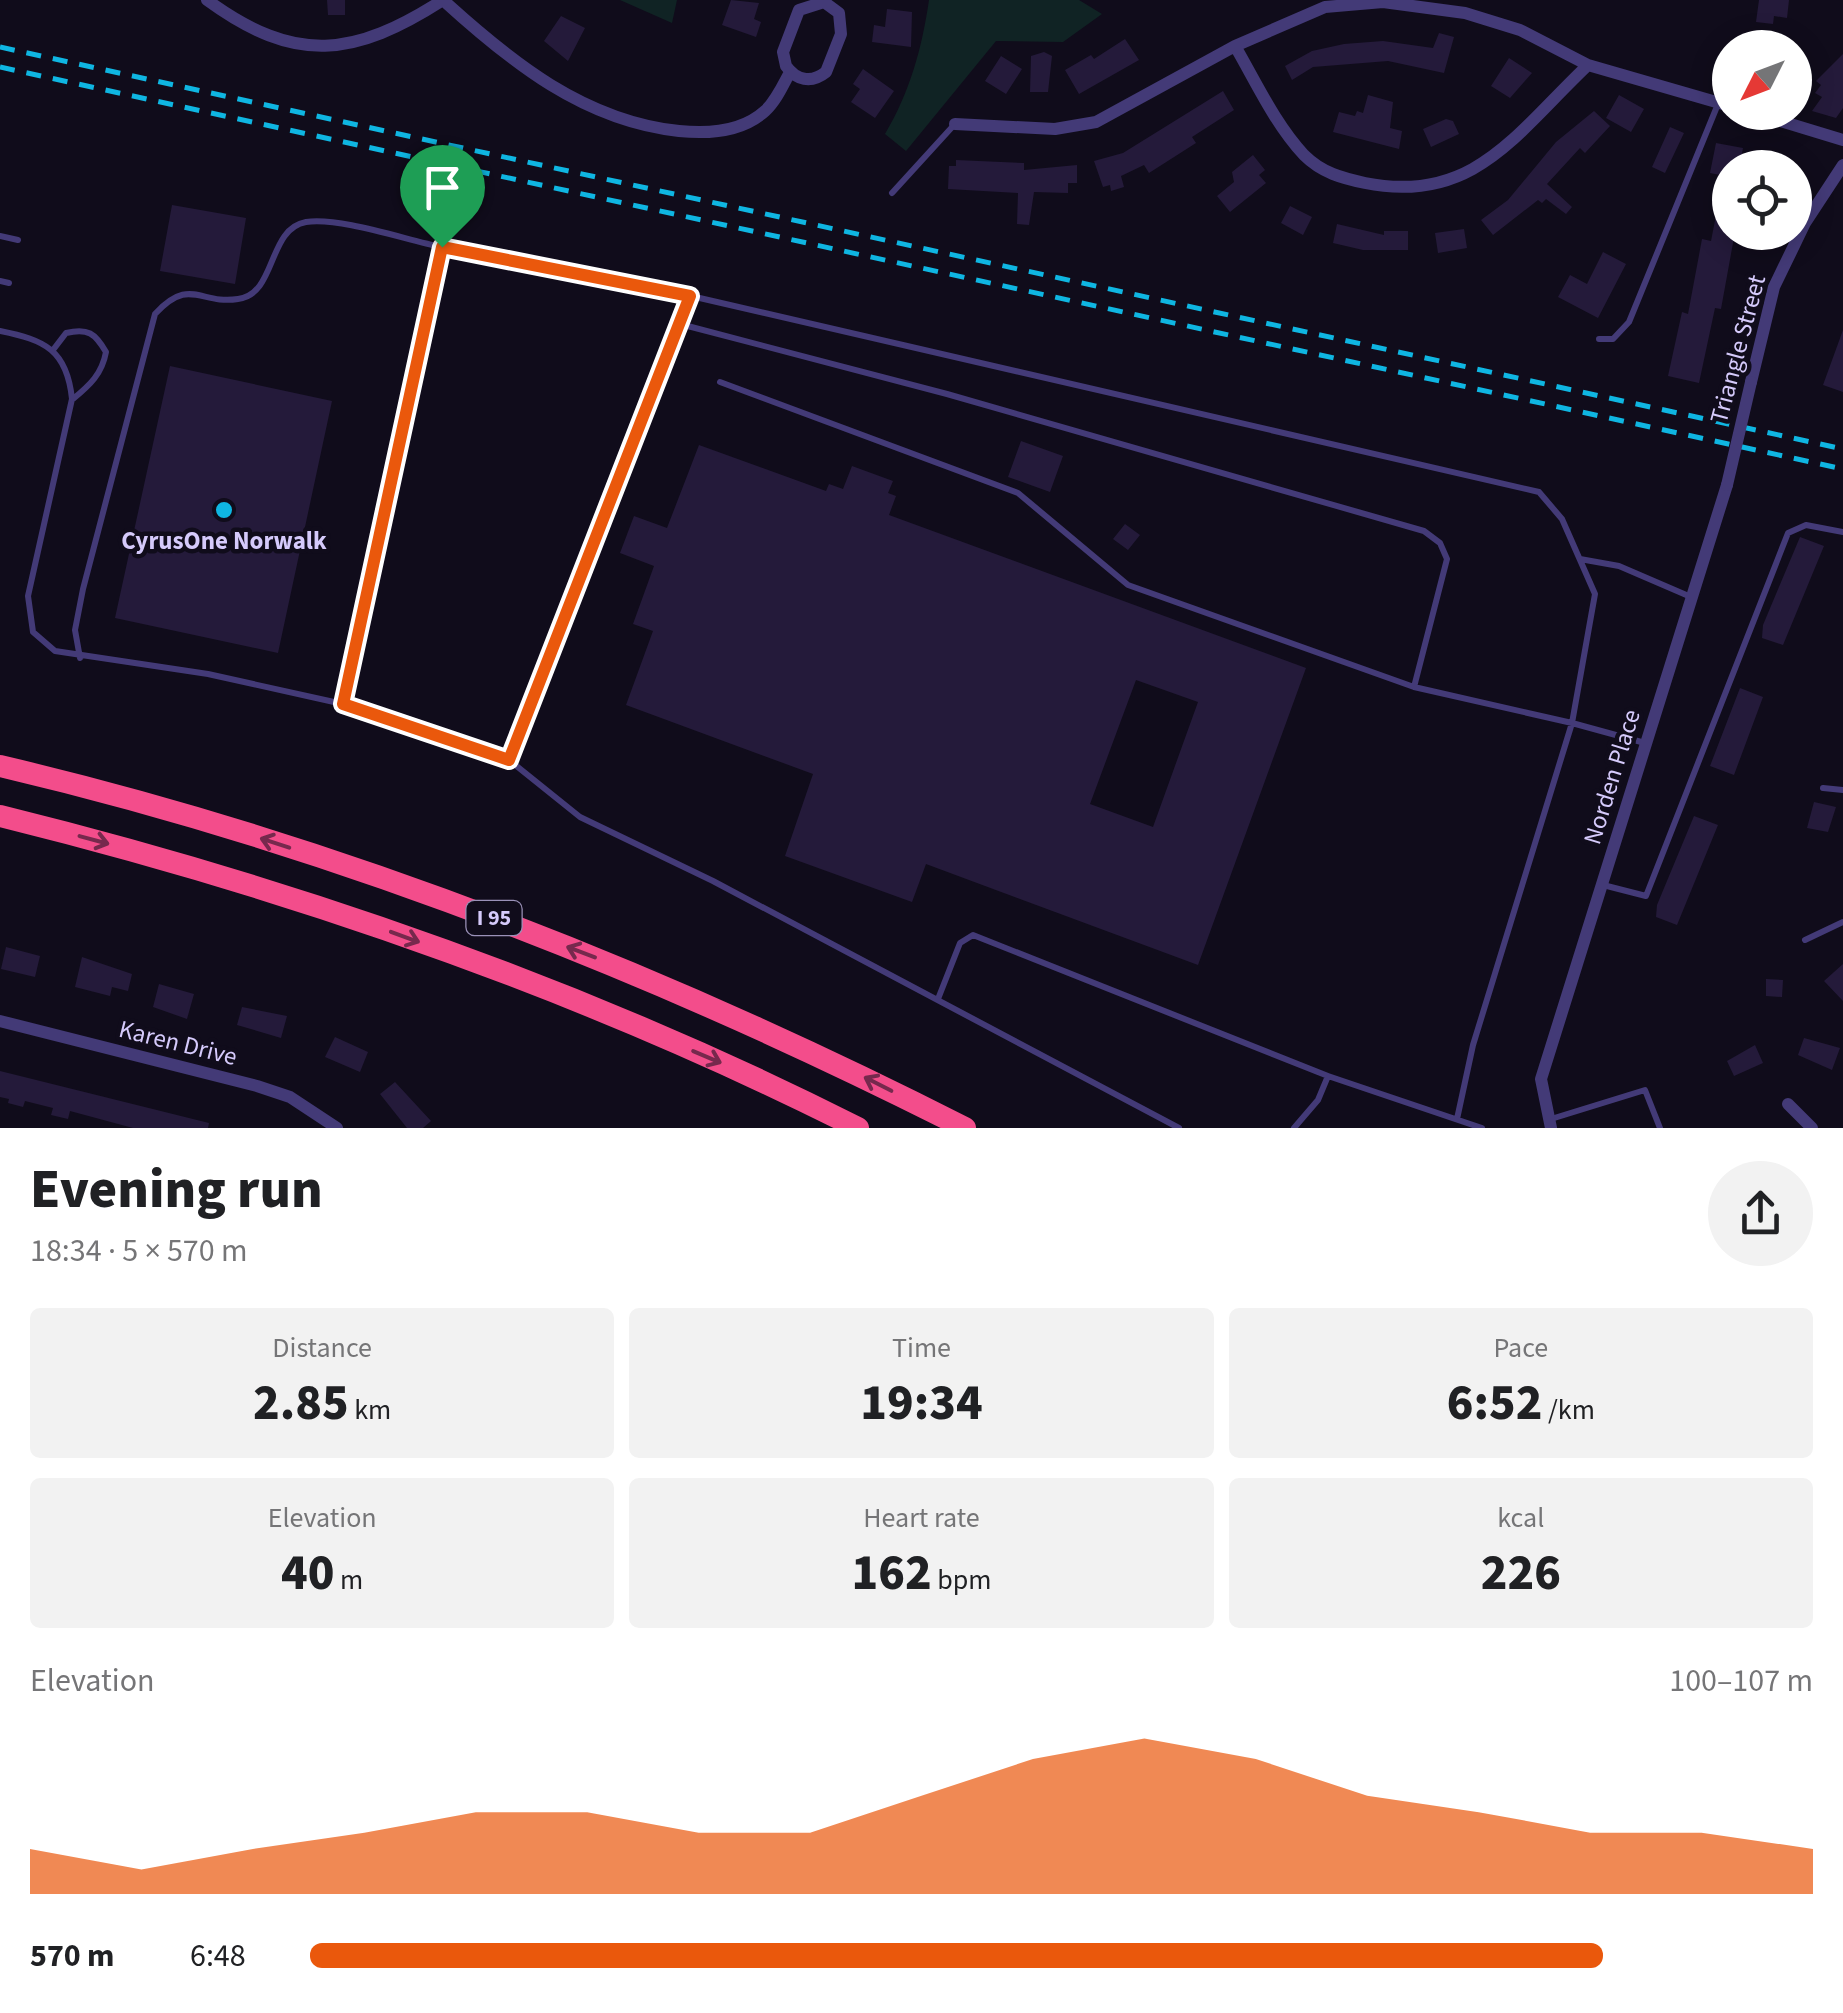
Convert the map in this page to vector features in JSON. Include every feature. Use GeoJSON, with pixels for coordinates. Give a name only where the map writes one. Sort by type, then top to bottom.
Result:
{"type":"FeatureCollection","features":[{"type":"Feature","properties":{"kind":"highway","name":"I 95"},"geometry":{"type":"LineString","coordinates":[[0,766],[248,834],[484,914],[756,1026],[965,1128]]}},
{"type":"Feature","properties":{"kind":"highway","name":"I 95"},"geometry":{"type":"LineString","coordinates":[[0,816],[207,872],[410,939],[628,1023],[858,1128]]}},
{"type":"Feature","properties":{"kind":"street"},"geometry":{"type":"LineString","coordinates":[[207,0],[276,40],[323,48],[364,43],[443,0],[498,50],[602,114],[657,128],[700,133],[733,129],[765,111],[790,72],[784,52],[799,10],[816,1],[834,7],[843,24],[826,72],[807,80],[790,72]]}},
{"type":"Feature","properties":{"kind":"street"},"geometry":{"type":"LineString","coordinates":[[954,124],[1055,129],[1096,122],[1235,46],[1324,7],[1382,2],[1466,13],[1520,30],[1588,65],[1712,101]]}},
{"type":"Feature","properties":{"kind":"street"},"geometry":{"type":"LineString","coordinates":[[1235,46],[1284,130],[1306,158],[1332,176],[1388,187],[1433,186],[1463,178],[1492,157],[1588,65]]}},
{"type":"Feature","properties":{"kind":"street"},"geometry":{"type":"LineString","coordinates":[[1810,130],[1843,140]]}},
{"type":"Feature","properties":{"kind":"street","name":"Triangle Street"},"geometry":{"type":"LineString","coordinates":[[1736,440],[1774,287],[1805,223],[1843,166]]}},
{"type":"Feature","properties":{"kind":"street","name":"Norden Place"},"geometry":{"type":"LineString","coordinates":[[1550,1124],[1541,1078],[1727,486],[1736,440]]}},
{"type":"Feature","properties":{"kind":"street","name":"Karen Drive"},"geometry":{"type":"LineString","coordinates":[[0,1021],[257,1086],[290,1097],[337,1128]]}},
{"type":"Feature","properties":{"kind":"street"},"geometry":{"type":"LineString","coordinates":[[1788,1104],[1812,1128]]}},
{"type":"Feature","properties":{"kind":"lane"},"geometry":{"type":"LineString","coordinates":[[892,194],[954,124]]}},
{"type":"Feature","properties":{"kind":"lane"},"geometry":{"type":"LineString","coordinates":[[1599,339],[1613,339],[1629,322],[1713,130]]}},
{"type":"Feature","properties":{"kind":"lane"},"geometry":{"type":"LineString","coordinates":[[80,658],[75,630],[83,589],[154,314],[170,297],[190,292],[238,299],[253,292],[283,235],[303,222],[690,296],[1540,492],[1562,518],[1594,594],[1572,722],[1473,1045],[1457,1119]]}},
{"type":"Feature","properties":{"kind":"lane"},"geometry":{"type":"LineString","coordinates":[[0,236],[18,240]]}},
{"type":"Feature","properties":{"kind":"lane"},"geometry":{"type":"LineString","coordinates":[[343,704],[442,247]]}},
{"type":"Feature","properties":{"kind":"lane"},"geometry":{"type":"LineString","coordinates":[[509,760],[690,296]]}},
{"type":"Feature","properties":{"kind":"lane"},"geometry":{"type":"LineString","coordinates":[[680,324],[966,399],[1424,531],[1440,543],[1446,559],[1414,686]]}},
{"type":"Feature","properties":{"kind":"lane"},"geometry":{"type":"LineString","coordinates":[[53,350],[66,333],[83,329],[97,336],[106,352],[97,376],[72,399]]}},
{"type":"Feature","properties":{"kind":"lane"},"geometry":{"type":"LineString","coordinates":[[0,330],[37,338],[53,350],[70,374],[72,399],[27,606],[37,639],[55,651],[80,658],[208,674],[343,704],[509,760],[580,817],[713,881],[1179,1128]]}},
{"type":"Feature","properties":{"kind":"lane"},"geometry":{"type":"LineString","coordinates":[[720,382],[1018,493],[1128,586],[1414,686],[1646,743]]}},
{"type":"Feature","properties":{"kind":"lane"},"geometry":{"type":"LineString","coordinates":[[1602,884],[1646,896],[1788,533],[1806,525],[1843,532]]}},
{"type":"Feature","properties":{"kind":"lane"},"geometry":{"type":"LineString","coordinates":[[1580,559],[1619,566],[1692,597]]}},
{"type":"Feature","properties":{"kind":"lane"},"geometry":{"type":"LineString","coordinates":[[1823,788],[1843,790]]}},
{"type":"Feature","properties":{"kind":"lane"},"geometry":{"type":"LineString","coordinates":[[1804,940],[1843,922]]}},
{"type":"Feature","properties":{"kind":"lane"},"geometry":{"type":"LineString","coordinates":[[938,1000],[960,943],[973,935],[1328,1076],[1482,1128]]}},
{"type":"Feature","properties":{"kind":"lane"},"geometry":{"type":"LineString","coordinates":[[1294,1128],[1318,1100],[1328,1076]]}},
{"type":"Feature","properties":{"kind":"lane"},"geometry":{"type":"LineString","coordinates":[[1550,1124],[1646,1090],[1660,1128]]}},
{"type":"Feature","properties":{"kind":"green space"},"geometry":{"type":"Polygon","coordinates":[[[620,0],[677,0],[672,23],[620,0]]]}},
{"type":"Feature","properties":{"kind":"green space"},"geometry":{"type":"Polygon","coordinates":[[[929,0],[1079,0],[1102,14],[1063,42],[996,41],[906,151],[885,134],[914,69],[929,0]]]}},
{"type":"Feature","properties":{"kind":"building"},"geometry":{"type":"Polygon","coordinates":[[[327,0],[345,0],[345,15],[328,15],[327,0]]]}},
{"type":"Feature","properties":{"kind":"building"},"geometry":{"type":"Polygon","coordinates":[[[731,0],[759,3],[754,19],[761,22],[756,37],[722,25],[731,0]]]}},
{"type":"Feature","properties":{"kind":"building"},"geometry":{"type":"Polygon","coordinates":[[[1759,0],[1789,0],[1787,18],[1774,16],[1773,24],[1756,22],[1759,0]]]}},
{"type":"Feature","properties":{"kind":"building"},"geometry":{"type":"Polygon","coordinates":[[[887,9],[912,12],[911,47],[872,42],[874,25],[885,27],[887,9]]]}},
{"type":"Feature","properties":{"kind":"building"},"geometry":{"type":"Polygon","coordinates":[[[561,16],[585,28],[568,61],[544,41],[561,16]]]}},
{"type":"Feature","properties":{"kind":"building"},"geometry":{"type":"Polygon","coordinates":[[[1439,33],[1454,37],[1444,73],[1388,61],[1313,67],[1292,80],[1285,66],[1312,51],[1344,44],[1383,41],[1433,48],[1439,33]]]}},
{"type":"Feature","properties":{"kind":"building"},"geometry":{"type":"Polygon","coordinates":[[[1125,39],[1139,60],[1079,94],[1065,70],[1091,55],[1094,59],[1125,39]]]}},
{"type":"Feature","properties":{"kind":"building"},"geometry":{"type":"Polygon","coordinates":[[[1044,52],[1052,56],[1048,92],[1030,92],[1031,56],[1044,52]]]}},
{"type":"Feature","properties":{"kind":"building"},"geometry":{"type":"Polygon","coordinates":[[[1843,54],[1843,108],[1836,118],[1812,111],[1822,97],[1815,93],[1821,85],[1816,81],[1843,54]]]}},
{"type":"Feature","properties":{"kind":"building"},"geometry":{"type":"Polygon","coordinates":[[[1001,56],[1022,69],[1006,94],[985,81],[1001,56]]]}},
{"type":"Feature","properties":{"kind":"building"},"geometry":{"type":"Polygon","coordinates":[[[1509,58],[1532,73],[1510,98],[1491,86],[1509,58]]]}},
{"type":"Feature","properties":{"kind":"building"},"geometry":{"type":"Polygon","coordinates":[[[863,69],[894,91],[875,118],[851,102],[860,89],[853,84],[863,69]]]}},
{"type":"Feature","properties":{"kind":"building"},"geometry":{"type":"Polygon","coordinates":[[[1223,91],[1234,110],[1192,137],[1196,143],[1149,173],[1144,165],[1121,176],[1124,187],[1111,191],[1110,185],[1103,187],[1094,161],[1123,153],[1223,91]]]}},
{"type":"Feature","properties":{"kind":"building"},"geometry":{"type":"Polygon","coordinates":[[[1368,95],[1393,102],[1390,128],[1402,131],[1399,149],[1333,132],[1339,112],[1355,116],[1357,111],[1363,113],[1368,95]]]}},
{"type":"Feature","properties":{"kind":"building"},"geometry":{"type":"Polygon","coordinates":[[[1619,95],[1644,109],[1631,132],[1606,118],[1619,95]]]}},
{"type":"Feature","properties":{"kind":"building"},"geometry":{"type":"Polygon","coordinates":[[[1594,111],[1610,126],[1585,153],[1580,148],[1547,184],[1572,207],[1566,214],[1546,199],[1542,203],[1538,200],[1493,235],[1481,220],[1508,200],[1556,142],[1594,111]]]}},
{"type":"Feature","properties":{"kind":"building"},"geometry":{"type":"Polygon","coordinates":[[[1446,119],[1453,121],[1459,134],[1431,147],[1423,129],[1446,119]]]}},
{"type":"Feature","properties":{"kind":"building"},"geometry":{"type":"Polygon","coordinates":[[[1670,127],[1684,133],[1665,173],[1652,167],[1670,127]]]}},
{"type":"Feature","properties":{"kind":"building"},"geometry":{"type":"Polygon","coordinates":[[[1716,143],[1743,148],[1743,150],[1715,150],[1716,143]]]}},
{"type":"Feature","properties":{"kind":"building"},"geometry":{"type":"Polygon","coordinates":[[[1253,155],[1265,170],[1259,175],[1266,183],[1230,212],[1217,196],[1234,182],[1232,172],[1253,155]]]}},
{"type":"Feature","properties":{"kind":"building"},"geometry":{"type":"Polygon","coordinates":[[[956,160],[1024,163],[1024,170],[1077,165],[1077,183],[1068,183],[1068,193],[1034,192],[1029,225],[1017,224],[1018,193],[948,189],[949,166],[956,166],[956,160]]]}},
{"type":"Feature","properties":{"kind":"building"},"geometry":{"type":"Polygon","coordinates":[[[172,205],[246,218],[235,284],[160,271],[172,205]]]}},
{"type":"Feature","properties":{"kind":"building"},"geometry":{"type":"Polygon","coordinates":[[[1290,206],[1312,217],[1303,235],[1281,223],[1290,206]]]}},
{"type":"Feature","properties":{"kind":"building"},"geometry":{"type":"Polygon","coordinates":[[[1337,224],[1384,235],[1384,231],[1408,231],[1408,250],[1363,250],[1333,243],[1337,224]]]}},
{"type":"Feature","properties":{"kind":"building"},"geometry":{"type":"Polygon","coordinates":[[[1464,229],[1467,248],[1438,253],[1435,233],[1464,229]]]}},
{"type":"Feature","properties":{"kind":"building"},"geometry":{"type":"Polygon","coordinates":[[[1712,236],[1712,250],[1732,250],[1721,309],[1715,308],[1699,383],[1668,376],[1682,312],[1688,314],[1702,239],[1711,241],[1712,236]]]}},
{"type":"Feature","properties":{"kind":"building"},"geometry":{"type":"Polygon","coordinates":[[[1603,252],[1626,264],[1598,318],[1558,297],[1570,275],[1587,284],[1603,252]]]}},
{"type":"Feature","properties":{"kind":"building"},"geometry":{"type":"Polygon","coordinates":[[[1843,330],[1843,392],[1823,385],[1843,330]]]}},
{"type":"Feature","properties":{"kind":"building","name":"CyrusOne Norwalk"},"geometry":{"type":"Polygon","coordinates":[[[170,366],[332,401],[278,653],[115,618],[170,366]]]}},
{"type":"Feature","properties":{"kind":"building"},"geometry":{"type":"Polygon","coordinates":[[[1021,441],[1063,456],[1050,492],[1008,477],[1021,441]]]}},
{"type":"Feature","properties":{"kind":"building"},"geometry":{"type":"Polygon","coordinates":[[[699,445],[826,491],[829,484],[843,489],[852,466],[893,481],[888,493],[896,496],[889,515],[1306,668],[1198,965],[926,864],[912,902],[785,856],[813,774],[626,705],[653,631],[633,624],[654,566],[620,553],[634,516],[667,528],[699,445]],[[1136,680],[1090,804],[1153,827],[1198,702],[1136,680]]]}},
{"type":"Feature","properties":{"kind":"building"},"geometry":{"type":"Polygon","coordinates":[[[1125,524],[1140,535],[1128,550],[1113,539],[1125,524]]]}},
{"type":"Feature","properties":{"kind":"building"},"geometry":{"type":"Polygon","coordinates":[[[1800,537],[1824,546],[1783,645],[1762,638],[1763,625],[1800,537]]]}},
{"type":"Feature","properties":{"kind":"building"},"geometry":{"type":"Polygon","coordinates":[[[1740,688],[1763,697],[1734,775],[1710,766],[1740,688]]]}},
{"type":"Feature","properties":{"kind":"building"},"geometry":{"type":"Polygon","coordinates":[[[1814,802],[1836,807],[1828,832],[1807,828],[1814,802]]]}},
{"type":"Feature","properties":{"kind":"building"},"geometry":{"type":"Polygon","coordinates":[[[1694,816],[1718,825],[1677,925],[1656,917],[1657,905],[1694,816]]]}},
{"type":"Feature","properties":{"kind":"building"},"geometry":{"type":"Polygon","coordinates":[[[6,947],[40,956],[35,977],[1,969],[6,947]]]}},
{"type":"Feature","properties":{"kind":"building"},"geometry":{"type":"Polygon","coordinates":[[[82,957],[132,974],[128,991],[112,987],[110,996],[75,987],[82,957]]]}},
{"type":"Feature","properties":{"kind":"building"},"geometry":{"type":"Polygon","coordinates":[[[1843,964],[1843,1001],[1824,981],[1843,964]]]}},
{"type":"Feature","properties":{"kind":"building"},"geometry":{"type":"Polygon","coordinates":[[[1766,979],[1783,980],[1782,997],[1766,996],[1766,979]]]}},
{"type":"Feature","properties":{"kind":"building"},"geometry":{"type":"Polygon","coordinates":[[[159,984],[194,994],[187,1019],[153,1007],[159,984]]]}},
{"type":"Feature","properties":{"kind":"building"},"geometry":{"type":"Polygon","coordinates":[[[242,1007],[287,1016],[281,1038],[237,1025],[242,1007]]]}},
{"type":"Feature","properties":{"kind":"building"},"geometry":{"type":"Polygon","coordinates":[[[335,1037],[368,1052],[360,1072],[325,1057],[335,1037]]]}},
{"type":"Feature","properties":{"kind":"building"},"geometry":{"type":"Polygon","coordinates":[[[1804,1038],[1840,1048],[1832,1070],[1798,1055],[1804,1038]]]}},
{"type":"Feature","properties":{"kind":"building"},"geometry":{"type":"Polygon","coordinates":[[[1755,1045],[1763,1063],[1734,1076],[1727,1061],[1755,1045]]]}},
{"type":"Feature","properties":{"kind":"building"},"geometry":{"type":"Polygon","coordinates":[[[0,1071],[209,1123],[208,1128],[133,1128],[70,1111],[68,1119],[51,1115],[53,1108],[25,1101],[23,1107],[0,1097],[0,1071]]]}},
{"type":"Feature","properties":{"kind":"building"},"geometry":{"type":"Polygon","coordinates":[[[395,1082],[431,1121],[423,1128],[407,1128],[380,1094],[395,1082]]]}},
{"type":"Feature","properties":{"kind":"railway"},"geometry":{"type":"LineString","coordinates":[[0,47],[1843,449]]}},
{"type":"Feature","properties":{"kind":"railway"},"geometry":{"type":"LineString","coordinates":[[0,67],[1843,469]]}},
{"type":"Feature","properties":{"kind":"place","name":"CyrusOne Norwalk"},"geometry":{"type":"Point","coordinates":[224,510]}},
{"type":"Feature","properties":{"kind":"route"},"geometry":{"type":"LineString","coordinates":[[442,247],[690,296],[509,760],[343,704],[442,247]]}}]}
